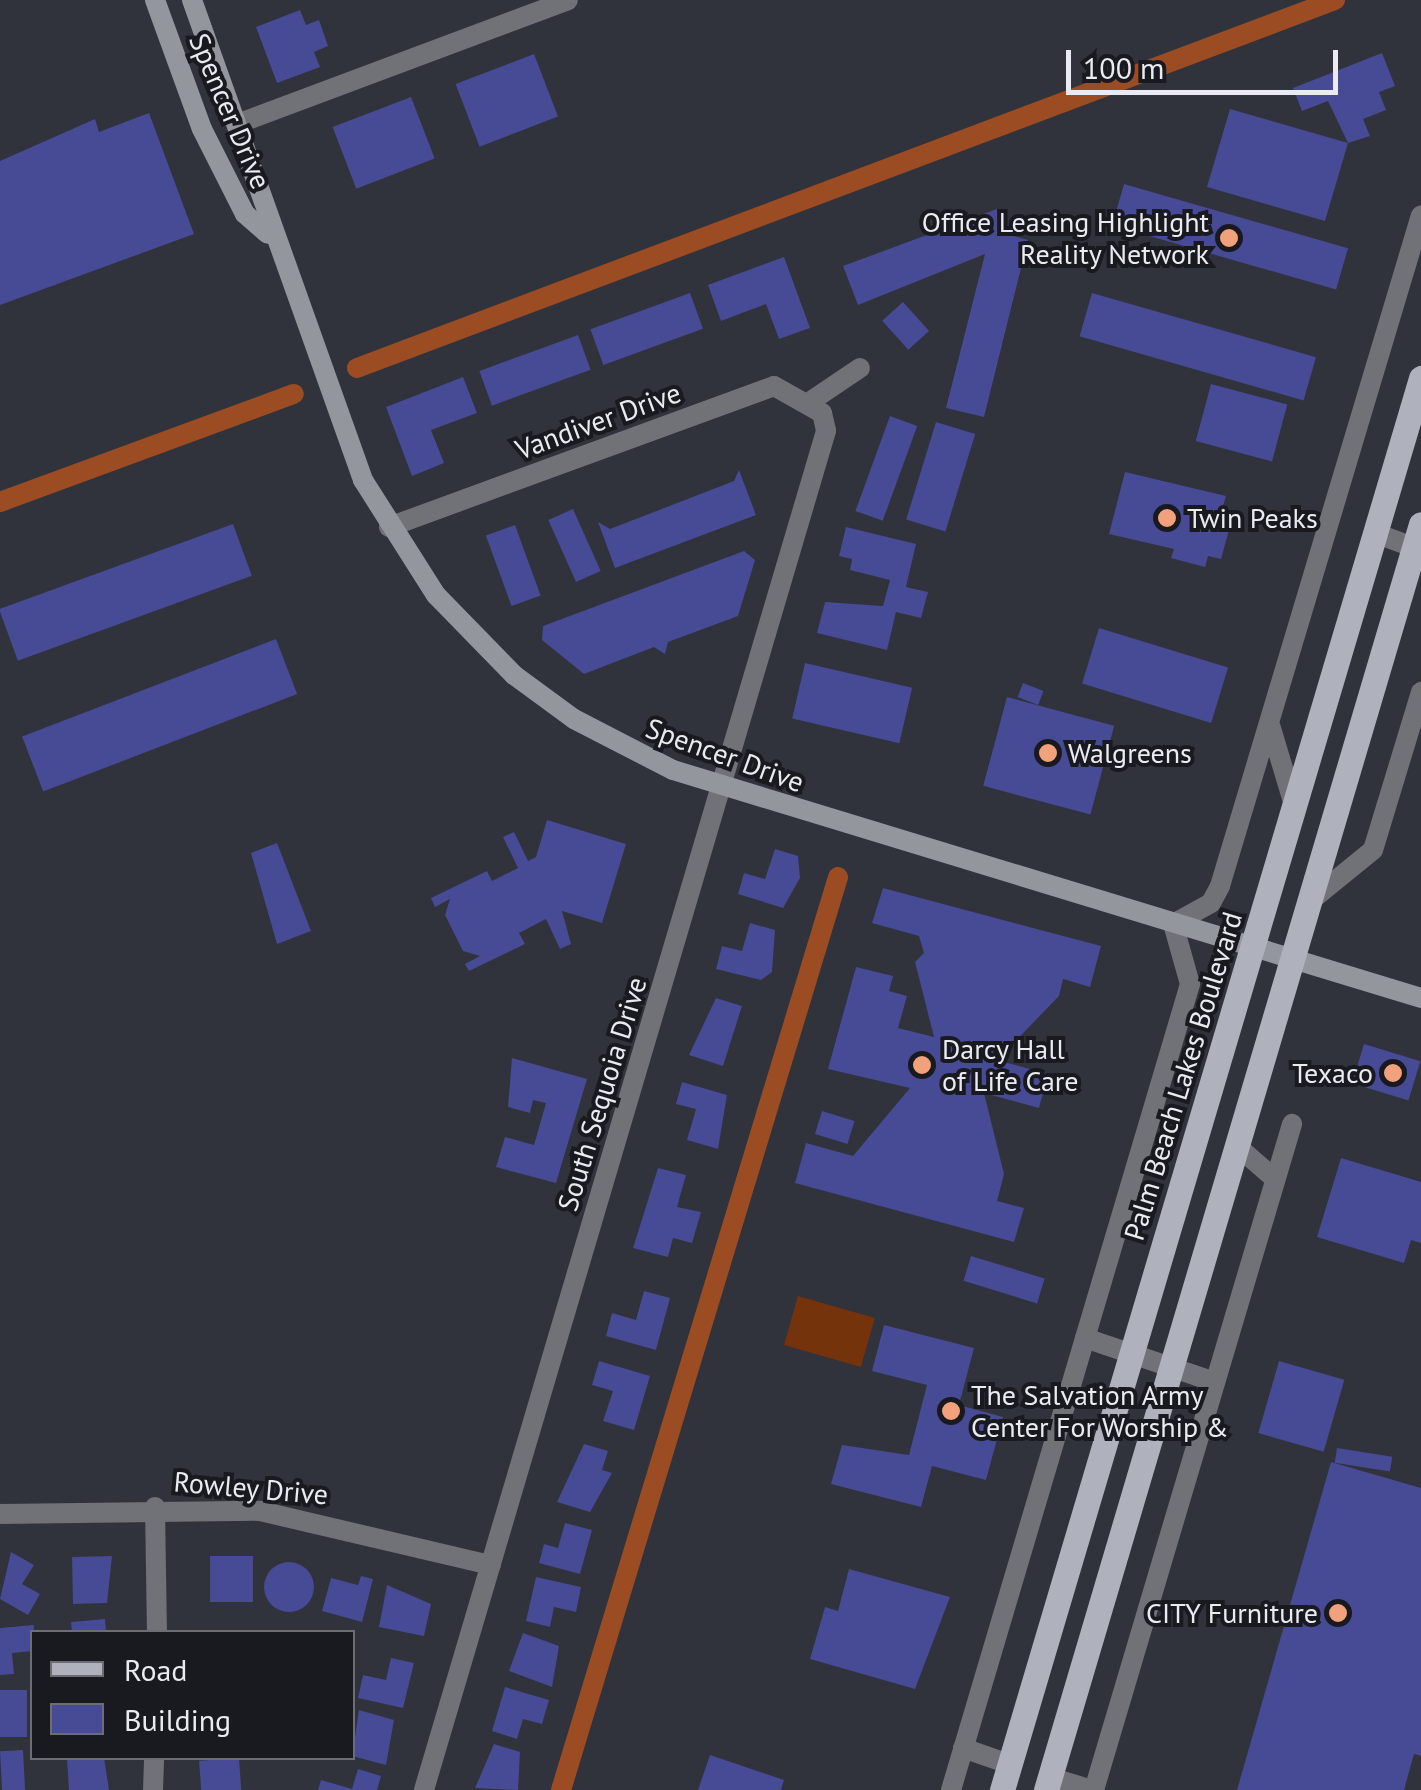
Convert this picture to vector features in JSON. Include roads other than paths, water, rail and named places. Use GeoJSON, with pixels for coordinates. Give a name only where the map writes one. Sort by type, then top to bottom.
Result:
{"type":"FeatureCollection","features":[{"type":"Feature","properties":{"kind":"main road","name":"Palm Beach Lakes Boulevard"},"geometry":{"type":"LineString","coordinates":[[1002,1790],[1421,378]]}},
{"type":"Feature","properties":{"kind":"main road"},"geometry":{"type":"LineString","coordinates":[[1048,1784],[1419,541]]}},
{"type":"Feature","properties":{"kind":"street","name":"Spencer Drive"},"geometry":{"type":"LineString","coordinates":[[155,0],[202,129],[245,214],[268,234]]}},
{"type":"Feature","properties":{"kind":"street"},"geometry":{"type":"LineString","coordinates":[[177,0],[195,10]]}},
{"type":"Feature","properties":{"kind":"street"},"geometry":{"type":"LineString","coordinates":[[238,124],[568,0]]}},
{"type":"Feature","properties":{"kind":"street","name":"Spencer Drive"},"geometry":{"type":"LineString","coordinates":[[195,10],[268,204],[268,234],[340,426],[388,527],[460,623],[531,688],[622,747],[722,786],[1421,998]]}},
{"type":"Feature","properties":{"kind":"street"},"geometry":{"type":"LineString","coordinates":[[950,1790],[1190,984],[1174,924],[1216,894],[1271,726],[1421,215]]}},
{"type":"Feature","properties":{"kind":"street"},"geometry":{"type":"LineString","coordinates":[[816,407],[860,368]]}},
{"type":"Feature","properties":{"kind":"street","name":"Vandiver Drive"},"geometry":{"type":"LineString","coordinates":[[388,527],[774,386],[816,407]]}},
{"type":"Feature","properties":{"kind":"street","name":"South Sequoia Drive"},"geometry":{"type":"LineString","coordinates":[[424,1790],[826,432],[816,407]]}},
{"type":"Feature","properties":{"kind":"street"},"geometry":{"type":"LineString","coordinates":[[1375,533],[1419,541]]}},
{"type":"Feature","properties":{"kind":"street"},"geometry":{"type":"LineString","coordinates":[[1309,902],[1374,850],[1421,692]]}},
{"type":"Feature","properties":{"kind":"street"},"geometry":{"type":"LineString","coordinates":[[1271,726],[1294,805]]}},
{"type":"Feature","properties":{"kind":"street"},"geometry":{"type":"LineString","coordinates":[[1048,1784],[1093,1790],[1292,1124]]}},
{"type":"Feature","properties":{"kind":"street"},"geometry":{"type":"LineString","coordinates":[[1237,1146],[1276,1180]]}},
{"type":"Feature","properties":{"kind":"street"},"geometry":{"type":"LineString","coordinates":[[1085,1338],[1215,1382]]}},
{"type":"Feature","properties":{"kind":"street"},"geometry":{"type":"LineString","coordinates":[[155,1508],[157,1630]]}},
{"type":"Feature","properties":{"kind":"street","name":"Rowley Drive"},"geometry":{"type":"LineString","coordinates":[[0,1514],[155,1508],[314,1518],[491,1565]]}},
{"type":"Feature","properties":{"kind":"street"},"geometry":{"type":"LineString","coordinates":[[963,1748],[1010,1764]]}},
{"type":"Feature","properties":{"kind":"street"},"geometry":{"type":"LineString","coordinates":[[152,1790],[154,1760]]}},
{"type":"Feature","properties":{"kind":"waterway"},"geometry":{"type":"LineString","coordinates":[[357,368],[1335,0]]}},
{"type":"Feature","properties":{"kind":"waterway"},"geometry":{"type":"LineString","coordinates":[[0,502],[294,394]]}},
{"type":"Feature","properties":{"kind":"waterway"},"geometry":{"type":"LineString","coordinates":[[561,1790],[838,877]]}},
{"type":"Feature","properties":{"kind":"place","name":"Office Leasing Highlight Reality Network"},"geometry":{"type":"Point","coordinates":[1229,238]}},
{"type":"Feature","properties":{"kind":"place","name":"Twin Peaks"},"geometry":{"type":"Point","coordinates":[1167,518]}},
{"type":"Feature","properties":{"kind":"place","name":"Walgreens"},"geometry":{"type":"Point","coordinates":[1048,753]}},
{"type":"Feature","properties":{"kind":"place","name":"Darcy Hall of Life Care"},"geometry":{"type":"Point","coordinates":[922,1065]}},
{"type":"Feature","properties":{"kind":"place","name":"Texaco"},"geometry":{"type":"Point","coordinates":[1393,1073]}},
{"type":"Feature","properties":{"kind":"place","name":"The Salvation Army Center For Worship &"},"geometry":{"type":"Point","coordinates":[951,1411]}},
{"type":"Feature","properties":{"kind":"place","name":"CITY Furniture"},"geometry":{"type":"Point","coordinates":[1338,1613]}}]}
